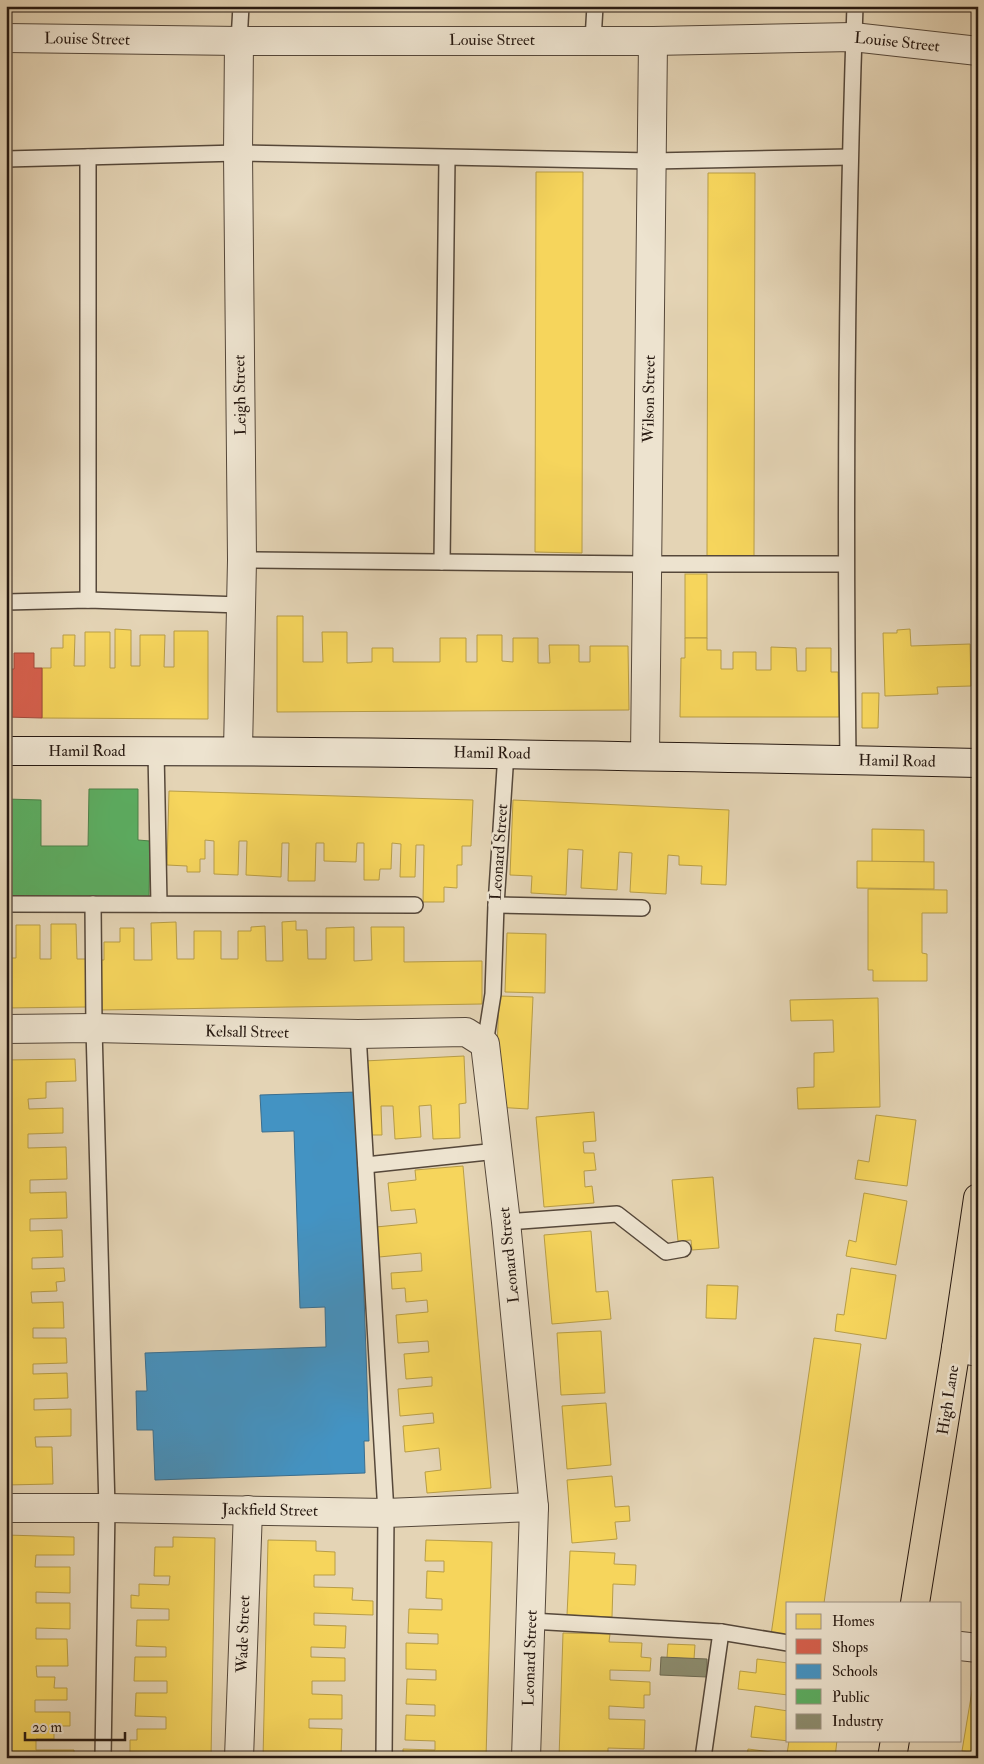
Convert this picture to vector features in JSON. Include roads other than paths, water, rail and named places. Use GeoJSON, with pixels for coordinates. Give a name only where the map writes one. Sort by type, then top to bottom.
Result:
{"type":"FeatureCollection","features":[{"type":"Feature","properties":{"kind":"main road","name":"High Lane"},"geometry":{"type":"LineString","coordinates":[[915,1602],[967,1350],[978,1198]]}},
{"type":"Feature","properties":{"kind":"main road"},"geometry":{"type":"LineString","coordinates":[[892,1758],[895,1742]]}},
{"type":"Feature","properties":{"kind":"street","name":"Louise Street"},"geometry":{"type":"LineString","coordinates":[[6,38],[653,41],[854,37],[978,51]]}},
{"type":"Feature","properties":{"kind":"street","name":"Leigh Street"},"geometry":{"type":"LineString","coordinates":[[238,750],[242,560],[238,153],[239,40]]}},
{"type":"Feature","properties":{"kind":"street","name":"Wilson Street"},"geometry":{"type":"LineString","coordinates":[[645,756],[653,41]]}},
{"type":"Feature","properties":{"kind":"street","name":"Hamil Road"},"geometry":{"type":"LineString","coordinates":[[6,752],[238,750],[506,753],[978,763]]}},
{"type":"Feature","properties":{"kind":"street","name":"Kelsall Street"},"geometry":{"type":"LineString","coordinates":[[6,1030],[94,1028],[358,1034],[466,1032],[484,1044]]}},
{"type":"Feature","properties":{"kind":"street","name":"Leonard Street"},"geometry":{"type":"LineString","coordinates":[[484,1044],[506,1222],[534,1507],[526,1758]]}},
{"type":"Feature","properties":{"kind":"street","name":"Jackfield Street"},"geometry":{"type":"LineString","coordinates":[[6,1508],[386,1513],[534,1507]]}},
{"type":"Feature","properties":{"kind":"street","name":"Wade Street"},"geometry":{"type":"LineString","coordinates":[[239,1758],[248,1510]]}},
{"type":"Feature","properties":{"kind":"street"},"geometry":{"type":"LineString","coordinates":[[962,1646],[978,1648]]}},
{"type":"Feature","properties":{"kind":"lane"},"geometry":{"type":"LineString","coordinates":[[239,40],[241,6]]}},
{"type":"Feature","properties":{"kind":"lane"},"geometry":{"type":"LineString","coordinates":[[593,40],[594,6]]}},
{"type":"Feature","properties":{"kind":"lane"},"geometry":{"type":"LineString","coordinates":[[848,760],[846,564],[850,157],[854,6]]}},
{"type":"Feature","properties":{"kind":"lane"},"geometry":{"type":"LineString","coordinates":[[6,159],[238,153],[652,161],[850,157]]}},
{"type":"Feature","properties":{"kind":"lane"},"geometry":{"type":"LineString","coordinates":[[88,157],[88,600]]}},
{"type":"Feature","properties":{"kind":"lane"},"geometry":{"type":"LineString","coordinates":[[442,562],[447,158]]}},
{"type":"Feature","properties":{"kind":"lane"},"geometry":{"type":"LineString","coordinates":[[242,560],[846,564]]}},
{"type":"Feature","properties":{"kind":"lane"},"geometry":{"type":"LineString","coordinates":[[6,602],[88,600],[241,605]]}},
{"type":"Feature","properties":{"kind":"lane"},"geometry":{"type":"LineString","coordinates":[[156,751],[159,904]]}},
{"type":"Feature","properties":{"kind":"lane","name":"Leonard Street"},"geometry":{"type":"LineString","coordinates":[[484,1044],[493,994],[496,905],[506,753]]}},
{"type":"Feature","properties":{"kind":"lane"},"geometry":{"type":"LineString","coordinates":[[6,904],[415,905]]}},
{"type":"Feature","properties":{"kind":"lane"},"geometry":{"type":"LineString","coordinates":[[93,904],[94,1028],[107,1508],[103,1758]]}},
{"type":"Feature","properties":{"kind":"lane"},"geometry":{"type":"LineString","coordinates":[[496,905],[642,908]]}},
{"type":"Feature","properties":{"kind":"lane"},"geometry":{"type":"LineString","coordinates":[[358,1034],[386,1513],[384,1758]]}},
{"type":"Feature","properties":{"kind":"lane"},"geometry":{"type":"LineString","coordinates":[[366,1165],[497,1151]]}},
{"type":"Feature","properties":{"kind":"lane"},"geometry":{"type":"LineString","coordinates":[[506,1222],[617,1214],[666,1252],[683,1249]]}},
{"type":"Feature","properties":{"kind":"lane"},"geometry":{"type":"LineString","coordinates":[[531,1621],[721,1632],[786,1643]]}},
{"type":"Feature","properties":{"kind":"lane"},"geometry":{"type":"LineString","coordinates":[[703,1758],[721,1632]]}}]}
